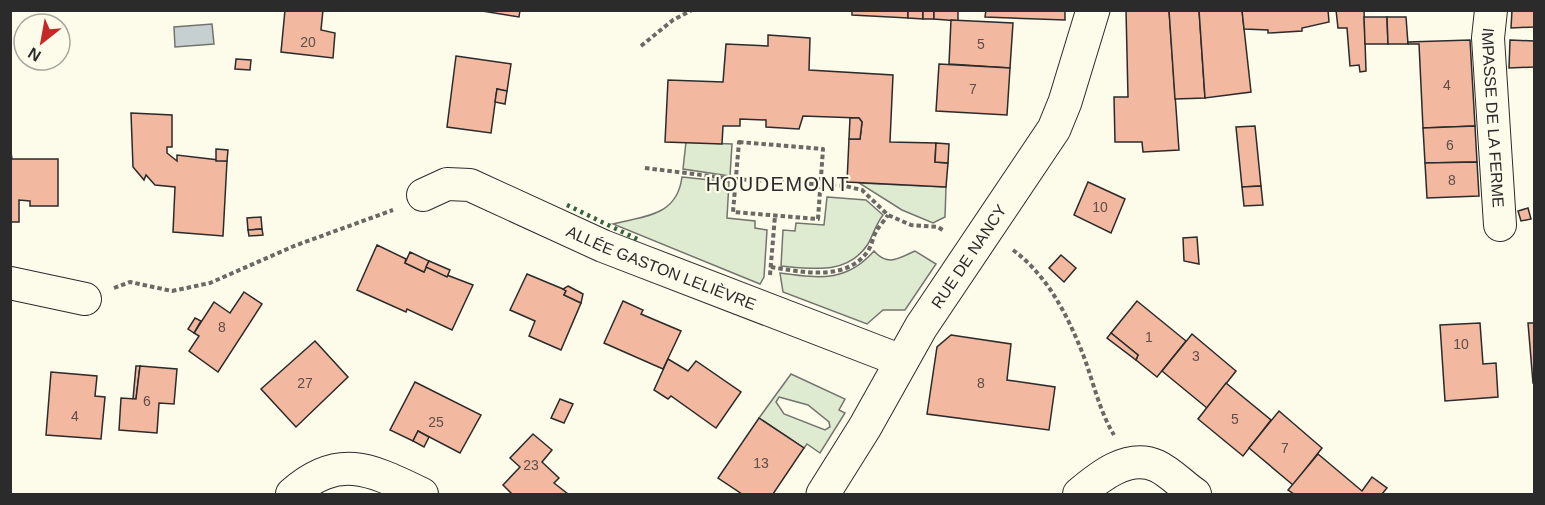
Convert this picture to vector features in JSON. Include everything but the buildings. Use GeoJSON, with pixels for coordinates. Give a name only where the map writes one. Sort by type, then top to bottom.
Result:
{"type":"FeatureCollection","features":[{"type":"Feature","properties":{"kind":"street","name":"RUE DE NANCY"},"geometry":{"type":"LineString","coordinates":[[830,492],[902,362],[979,239],[1054,129],[1065,102],[1094,10]]}},
{"type":"Feature","properties":{"kind":"street","name":"IMPASSE DE LA FERME"},"geometry":{"type":"LineString","coordinates":[[1491,10],[1488,38],[1500,225]]}},
{"type":"Feature","properties":{"kind":"street","name":"ALLÉE GASTON LELIÈVRE"},"geometry":{"type":"LineString","coordinates":[[423,195],[447,184],[470,185],[603,246],[902,362]]}},
{"type":"Feature","properties":{"kind":"street"},"geometry":{"type":"LineString","coordinates":[[10,283],[85,299]]}},
{"type":"Feature","properties":{"kind":"street"},"geometry":{"type":"LineString","coordinates":[[1079,495],[1104,472],[1131,463],[1157,466],[1195,495]]}},
{"type":"Feature","properties":{"kind":"street"},"geometry":{"type":"LineString","coordinates":[[292,495],[305,483],[330,470],[353,467],[380,474],[422,495]]}},
{"type":"Feature","properties":{"kind":"path"},"geometry":{"type":"LineString","coordinates":[[641,46],[673,20],[692,10]]}},
{"type":"Feature","properties":{"kind":"path"},"geometry":{"type":"LineString","coordinates":[[739,142],[823,149],[818,219],[733,212],[735,179],[739,142]]}},
{"type":"Feature","properties":{"kind":"path"},"geometry":{"type":"LineString","coordinates":[[645,168],[735,179],[820,184],[862,190],[888,215],[911,225],[938,227],[979,239],[1031,263],[1048,284],[1083,356],[1101,414],[1131,463]]}},
{"type":"Feature","properties":{"kind":"path"},"geometry":{"type":"LineString","coordinates":[[85,299],[130,282],[172,291],[210,283],[294,246],[388,213],[423,195]]}},
{"type":"Feature","properties":{"kind":"path"},"geometry":{"type":"LineString","coordinates":[[771,267],[813,274],[836,272],[857,262],[868,251],[876,230],[888,215]]}},
{"type":"Feature","properties":{"kind":"path"},"geometry":{"type":"LineString","coordinates":[[764,308],[771,267],[775,216]]}},
{"type":"Feature","properties":{"kind":"green space"},"geometry":{"type":"Polygon","coordinates":[[[686,142],[732,144],[730,176],[683,169],[686,142]]]}},
{"type":"Feature","properties":{"kind":"green space"},"geometry":{"type":"Polygon","coordinates":[[[682,177],[729,182],[727,218],[755,221],[755,228],[767,230],[764,277],[760,284],[613,224],[657,213],[666,207],[679,190],[682,177]]]}},
{"type":"Feature","properties":{"kind":"green space"},"geometry":{"type":"Polygon","coordinates":[[[859,183],[946,187],[945,217],[933,223],[902,210],[859,183]]]}},
{"type":"Feature","properties":{"kind":"green space"},"geometry":{"type":"Polygon","coordinates":[[[827,197],[866,200],[883,215],[868,244],[850,261],[829,268],[781,266],[783,230],[795,231],[796,223],[824,225],[827,197]]]}},
{"type":"Feature","properties":{"kind":"green space"},"geometry":{"type":"Polygon","coordinates":[[[874,251],[884,259],[894,260],[915,251],[936,264],[905,310],[883,310],[867,324],[783,292],[780,273],[831,276],[853,269],[874,251]]]}},
{"type":"Feature","properties":{"kind":"green space"},"geometry":{"type":"Polygon","coordinates":[[[791,374],[845,399],[839,410],[845,413],[820,453],[807,444],[804,448],[759,418],[791,374]],[[779,397],[776,402],[784,414],[825,430],[830,427],[829,422],[808,405],[779,397]]]}},
{"type":"Feature","properties":{"kind":"shaded area"},"geometry":{"type":"Polygon","coordinates":[[[212,24],[214,44],[175,47],[174,27],[212,24]]]}},
{"type":"Feature","properties":{"kind":"hedge"},"geometry":{"type":"LineString","coordinates":[[567,205],[641,241]]}},
{"type":"Feature","properties":{"kind":"district","name":"HOUDEMONT"},"geometry":{"type":"Point","coordinates":[778,184]}}]}
